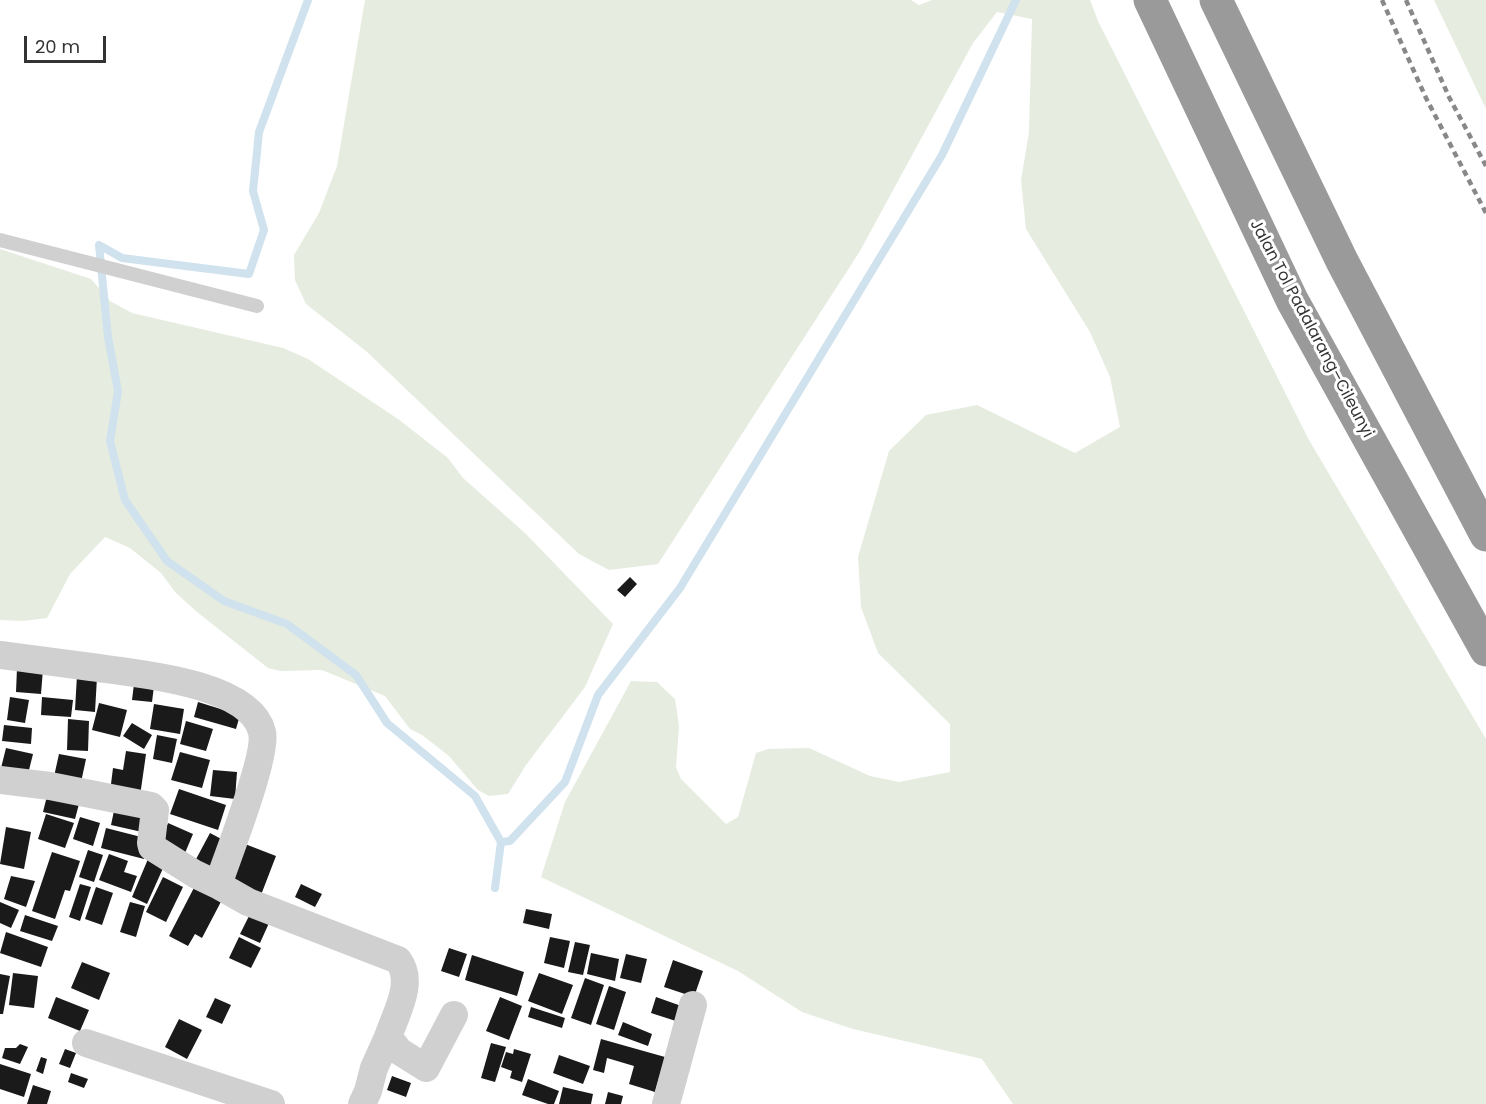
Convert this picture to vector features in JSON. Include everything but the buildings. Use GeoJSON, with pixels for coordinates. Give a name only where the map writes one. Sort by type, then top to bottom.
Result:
{"type":"FeatureCollection","features":[{"type":"Feature","properties":{"kind":"highway","name":"Jalan Tol Padalarang–Cileunyi"},"geometry":{"type":"LineString","coordinates":[[1150,0],[1293,300],[1486,650]]}},
{"type":"Feature","properties":{"kind":"highway"},"geometry":{"type":"LineString","coordinates":[[1216,0],[1342,261],[1486,535]]}},
{"type":"Feature","properties":{"kind":"street"},"geometry":{"type":"LineString","coordinates":[[0,655],[184,681],[215,691],[241,705],[255,717],[262,732],[261,757],[218,885]]}},
{"type":"Feature","properties":{"kind":"street"},"geometry":{"type":"LineString","coordinates":[[0,780],[50,786],[151,806],[156,815],[152,847],[195,874],[248,902],[398,960],[406,973],[400,1050]]}},
{"type":"Feature","properties":{"kind":"street"},"geometry":{"type":"LineString","coordinates":[[666,1104],[693,1005]]}},
{"type":"Feature","properties":{"kind":"street"},"geometry":{"type":"LineString","coordinates":[[400,1050],[426,1068],[454,1015]]}},
{"type":"Feature","properties":{"kind":"street"},"geometry":{"type":"LineString","coordinates":[[86,1043],[271,1104]]}},
{"type":"Feature","properties":{"kind":"street"},"geometry":{"type":"LineString","coordinates":[[362,1104],[374,1068],[400,1050]]}},
{"type":"Feature","properties":{"kind":"lane"},"geometry":{"type":"LineString","coordinates":[[0,240],[257,306]]}},
{"type":"Feature","properties":{"kind":"shaded area"},"geometry":{"type":"Polygon","coordinates":[[[365,0],[911,0],[919,5],[932,0],[1090,0],[1098,21],[1309,440],[1486,739],[1486,1104],[1013,1104],[982,1059],[853,1029],[802,1012],[738,971],[541,877],[565,802],[631,681],[657,682],[675,699],[679,726],[676,767],[681,779],[726,824],[738,817],[756,753],[768,749],[809,748],[870,776],[899,782],[950,772],[950,724],[878,653],[861,607],[858,557],[889,451],[926,415],[977,405],[1075,453],[1120,427],[1110,377],[1090,332],[1026,229],[1021,180],[1029,132],[1032,19],[997,12],[973,43],[860,251],[658,564],[609,570],[579,554],[366,351],[306,304],[295,280],[294,255],[319,213],[337,166],[365,0]]]}},
{"type":"Feature","properties":{"kind":"shaded area"},"geometry":{"type":"Polygon","coordinates":[[[1434,0],[1486,0],[1486,109],[1434,0]]]}},
{"type":"Feature","properties":{"kind":"shaded area"},"geometry":{"type":"Polygon","coordinates":[[[0,249],[91,279],[110,301],[132,313],[283,348],[308,359],[398,419],[448,458],[463,478],[525,533],[613,624],[585,687],[526,765],[508,794],[489,796],[478,790],[449,756],[422,735],[410,729],[385,696],[322,670],[280,671],[268,668],[197,612],[176,593],[161,573],[130,548],[105,537],[70,574],[47,618],[23,621],[0,620],[0,249]]]}},
{"type":"Feature","properties":{"kind":"waterway"},"geometry":{"type":"LineString","coordinates":[[308,0],[259,132],[253,191],[264,230],[249,274],[122,258],[99,245],[108,337],[118,391],[110,441],[125,500],[167,561],[224,601],[287,624],[356,675],[387,723],[475,796],[501,842],[495,888]]}},
{"type":"Feature","properties":{"kind":"waterway"},"geometry":{"type":"LineString","coordinates":[[501,842],[510,841],[565,782],[598,695],[680,588],[942,155],[1016,0]]}},
{"type":"Feature","properties":{"kind":"railway"},"geometry":{"type":"LineString","coordinates":[[1382,0],[1426,98],[1486,213]]}},
{"type":"Feature","properties":{"kind":"railway"},"geometry":{"type":"LineString","coordinates":[[1406,0],[1449,97],[1486,166]]}}]}
